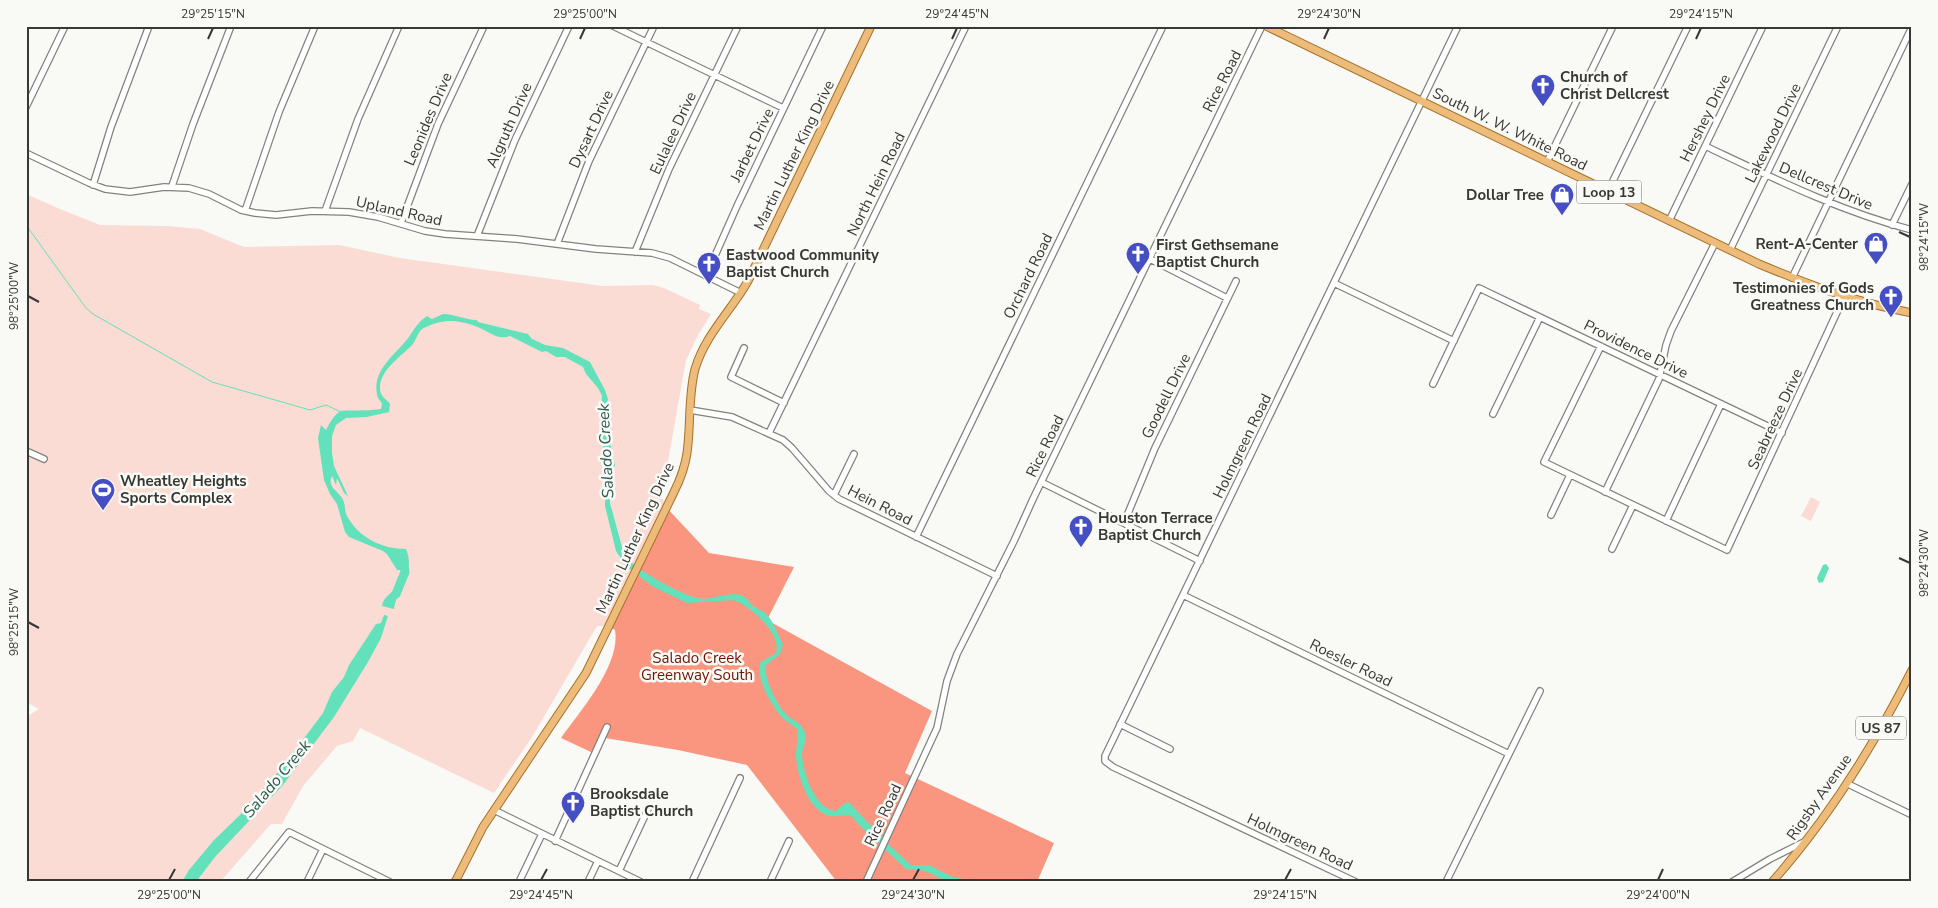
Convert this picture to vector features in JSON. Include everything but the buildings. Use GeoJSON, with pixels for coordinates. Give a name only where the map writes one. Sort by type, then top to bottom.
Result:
{"type":"FeatureCollection","features":[{"type":"Feature","properties":{"kind":"main road","name":"Martin Luther King Drive"},"geometry":{"type":"LineString","coordinates":[[455,882],[472,847],[494,810],[586,673],[605,635],[679,482],[687,455],[693,379],[699,358],[716,327],[741,293],[871,26]]}},
{"type":"Feature","properties":{"kind":"main road","name":"South W. W. White Road"},"geometry":{"type":"LineString","coordinates":[[1264,26],[1715,243],[1792,278],[1844,297],[1912,313]]}},
{"type":"Feature","properties":{"kind":"main road","name":"Rigsby Avenue"},"geometry":{"type":"LineString","coordinates":[[1772,882],[1805,842],[1848,784],[1912,670]]}},
{"type":"Feature","properties":{"kind":"street"},"geometry":{"type":"LineString","coordinates":[[26,106],[65,26]]}},
{"type":"Feature","properties":{"kind":"street"},"geometry":{"type":"LineString","coordinates":[[93,185],[111,127],[149,26]]}},
{"type":"Feature","properties":{"kind":"street"},"geometry":{"type":"LineString","coordinates":[[172,186],[193,124],[232,26]]}},
{"type":"Feature","properties":{"kind":"street"},"geometry":{"type":"LineString","coordinates":[[245,211],[278,112],[315,26]]}},
{"type":"Feature","properties":{"kind":"street"},"geometry":{"type":"LineString","coordinates":[[325,211],[358,118],[399,26]]}},
{"type":"Feature","properties":{"kind":"street","name":"Leonides Drive"},"geometry":{"type":"LineString","coordinates":[[401,223],[438,124],[484,26]]}},
{"type":"Feature","properties":{"kind":"street","name":"Algruth Drive"},"geometry":{"type":"LineString","coordinates":[[478,236],[515,140],[568,26]]}},
{"type":"Feature","properties":{"kind":"street"},"geometry":{"type":"LineString","coordinates":[[612,26],[783,108]]}},
{"type":"Feature","properties":{"kind":"street","name":"Dysart Drive"},"geometry":{"type":"LineString","coordinates":[[557,244],[583,175],[654,26]]}},
{"type":"Feature","properties":{"kind":"street","name":"Eulalee Drive"},"geometry":{"type":"LineString","coordinates":[[635,252],[669,169],[738,26]]}},
{"type":"Feature","properties":{"kind":"street","name":"Jarbet Drive"},"geometry":{"type":"LineString","coordinates":[[706,276],[737,206],[823,26]]}},
{"type":"Feature","properties":{"kind":"street","name":"North Hein Road"},"geometry":{"type":"LineString","coordinates":[[769,433],[966,26]]}},
{"type":"Feature","properties":{"kind":"street","name":"Orchard Road"},"geometry":{"type":"LineString","coordinates":[[916,537],[1163,26]]}},
{"type":"Feature","properties":{"kind":"street","name":"Rice Road"},"geometry":{"type":"LineString","coordinates":[[866,882],[937,728],[947,681],[957,654],[997,576],[1264,26]]}},
{"type":"Feature","properties":{"kind":"street","name":"Holmgreen Road"},"geometry":{"type":"LineString","coordinates":[[1356,882],[1109,765],[1105,761],[1105,756],[1458,26]]}},
{"type":"Feature","properties":{"kind":"street"},"geometry":{"type":"LineString","coordinates":[[1547,162],[1613,26]]}},
{"type":"Feature","properties":{"kind":"street"},"geometry":{"type":"LineString","coordinates":[[1608,191],[1688,26]]}},
{"type":"Feature","properties":{"kind":"street","name":"Hershey Drive"},"geometry":{"type":"LineString","coordinates":[[1669,221],[1762,26]]}},
{"type":"Feature","properties":{"kind":"street","name":"Lakewood Drive"},"geometry":{"type":"LineString","coordinates":[[1730,250],[1838,26]]}},
{"type":"Feature","properties":{"kind":"street"},"geometry":{"type":"LineString","coordinates":[[1792,278],[1912,27]]}},
{"type":"Feature","properties":{"kind":"street","name":"Dellcrest Drive"},"geometry":{"type":"LineString","coordinates":[[1705,146],[1828,203],[1912,230]]}},
{"type":"Feature","properties":{"kind":"street","name":"Upland Road"},"geometry":{"type":"LineString","coordinates":[[26,153],[93,185],[113,190],[130,192],[172,186],[189,188],[209,194],[245,211],[276,215],[325,211],[359,213],[431,232],[661,255],[741,293]]}},
{"type":"Feature","properties":{"kind":"street"},"geometry":{"type":"LineString","coordinates":[[1892,225],[1912,184]]}},
{"type":"Feature","properties":{"kind":"street"},"geometry":{"type":"LineString","coordinates":[[1605,492],[1660,374],[1666,345],[1672,331],[1715,243]]}},
{"type":"Feature","properties":{"kind":"street"},"geometry":{"type":"LineString","coordinates":[[1150,259],[1227,298]]}},
{"type":"Feature","properties":{"kind":"street","name":"Goodell Drive"},"geometry":{"type":"LineString","coordinates":[[1124,523],[1155,448],[1236,281]]}},
{"type":"Feature","properties":{"kind":"street"},"geometry":{"type":"LineString","coordinates":[[1334,283],[1454,341],[1433,384]]}},
{"type":"Feature","properties":{"kind":"street","name":"Providence Drive"},"geometry":{"type":"LineString","coordinates":[[1454,341],[1479,288],[1782,433]]}},
{"type":"Feature","properties":{"kind":"street","name":"Seabreeze Drive"},"geometry":{"type":"LineString","coordinates":[[1666,521],[1727,550],[1844,297]]}},
{"type":"Feature","properties":{"kind":"street"},"geometry":{"type":"LineString","coordinates":[[1494,414],[1540,317]]}},
{"type":"Feature","properties":{"kind":"street"},"geometry":{"type":"LineString","coordinates":[[1601,346],[1544,462],[1605,492],[1666,521],[1721,404]]}},
{"type":"Feature","properties":{"kind":"street"},"geometry":{"type":"LineString","coordinates":[[744,348],[731,377],[784,403]]}},
{"type":"Feature","properties":{"kind":"street","name":"Hein Road"},"geometry":{"type":"LineString","coordinates":[[690,410],[732,417],[783,440],[834,495],[844,503],[997,576]]}},
{"type":"Feature","properties":{"kind":"street"},"geometry":{"type":"LineString","coordinates":[[26,450],[44,459]]}},
{"type":"Feature","properties":{"kind":"street"},"geometry":{"type":"LineString","coordinates":[[834,495],[854,454]]}},
{"type":"Feature","properties":{"kind":"street"},"geometry":{"type":"LineString","coordinates":[[1551,515],[1570,475]]}},
{"type":"Feature","properties":{"kind":"street"},"geometry":{"type":"LineString","coordinates":[[1041,482],[1200,561]]}},
{"type":"Feature","properties":{"kind":"street"},"geometry":{"type":"LineString","coordinates":[[1612,549],[1633,505]]}},
{"type":"Feature","properties":{"kind":"street","name":"Roesler Road"},"geometry":{"type":"LineString","coordinates":[[1183,595],[1509,754]]}},
{"type":"Feature","properties":{"kind":"street"},"geometry":{"type":"LineString","coordinates":[[1446,882],[1540,691]]}},
{"type":"Feature","properties":{"kind":"street"},"geometry":{"type":"LineString","coordinates":[[1120,724],[1170,748]]}},
{"type":"Feature","properties":{"kind":"street"},"geometry":{"type":"LineString","coordinates":[[555,841],[607,727]]}},
{"type":"Feature","properties":{"kind":"street"},"geometry":{"type":"LineString","coordinates":[[692,882],[740,778]]}},
{"type":"Feature","properties":{"kind":"street"},"geometry":{"type":"LineString","coordinates":[[1848,784],[1912,816]]}},
{"type":"Feature","properties":{"kind":"street"},"geometry":{"type":"LineString","coordinates":[[619,871],[648,807]]}},
{"type":"Feature","properties":{"kind":"street"},"geometry":{"type":"LineString","coordinates":[[494,810],[641,882]]}},
{"type":"Feature","properties":{"kind":"street"},"geometry":{"type":"LineString","coordinates":[[249,882],[288,832],[381,880],[390,882]]}},
{"type":"Feature","properties":{"kind":"street"},"geometry":{"type":"LineString","coordinates":[[519,882],[542,834]]}},
{"type":"Feature","properties":{"kind":"street"},"geometry":{"type":"LineString","coordinates":[[770,882],[789,841]]}},
{"type":"Feature","properties":{"kind":"street"},"geometry":{"type":"LineString","coordinates":[[1732,882],[1770,859],[1805,842]]}},
{"type":"Feature","properties":{"kind":"street"},"geometry":{"type":"LineString","coordinates":[[307,882],[322,849]]}},
{"type":"Feature","properties":{"kind":"street"},"geometry":{"type":"LineString","coordinates":[[588,882],[598,861]]}},
{"type":"Feature","properties":{"kind":"shaded area"},"geometry":{"type":"Polygon","coordinates":[[[26,194],[100,225],[167,226],[200,229],[244,247],[339,245],[400,258],[603,286],[653,285],[664,288],[700,305],[699,309],[711,314],[686,360],[666,473],[659,490],[666,507],[608,626],[597,626],[532,737],[494,793],[360,728],[353,741],[337,746],[303,786],[282,824],[271,824],[220,882],[26,882],[26,717],[39,709],[26,702],[26,194]]]}},
{"type":"Feature","properties":{"kind":"shaded area"},"geometry":{"type":"Polygon","coordinates":[[[1811,497],[1820,502],[1811,521],[1801,516],[1811,497]]]}},
{"type":"Feature","properties":{"kind":"green space","name":"Salado Creek Greenway South"},"geometry":{"type":"Polygon","coordinates":[[[666,507],[709,553],[794,567],[767,620],[932,711],[905,773],[1054,843],[1037,882],[837,882],[747,765],[678,750],[605,738],[600,734],[593,753],[561,738],[598,687],[606,672],[615,644],[615,630],[608,626],[666,507]]]}},
{"type":"Feature","properties":{"kind":"water"},"geometry":{"type":"Polygon","coordinates":[[[443,314],[477,320],[478,322],[528,334],[532,339],[545,345],[563,348],[590,362],[608,399],[606,424],[615,465],[612,472],[610,503],[624,554],[648,575],[685,594],[703,599],[735,594],[740,595],[745,597],[753,606],[763,611],[773,623],[783,644],[780,654],[766,665],[767,676],[782,710],[804,729],[803,763],[808,781],[817,798],[829,809],[836,811],[845,803],[850,803],[870,825],[877,827],[889,845],[911,865],[929,865],[953,877],[979,882],[947,882],[926,871],[906,869],[858,824],[851,815],[831,816],[816,808],[806,792],[799,773],[796,756],[797,729],[784,719],[775,708],[762,684],[760,675],[761,662],[776,653],[777,645],[763,621],[740,603],[733,600],[687,603],[652,586],[626,566],[616,551],[605,506],[605,473],[608,463],[600,425],[602,396],[583,367],[565,357],[556,357],[510,336],[496,336],[466,323],[449,321],[434,324],[420,331],[413,344],[392,364],[383,376],[380,392],[390,404],[389,412],[367,417],[346,418],[336,425],[332,436],[334,466],[348,496],[344,493],[337,478],[336,485],[332,476],[331,483],[343,500],[347,516],[358,530],[372,541],[388,547],[406,549],[409,565],[394,609],[382,606],[387,597],[402,582],[404,570],[397,570],[383,551],[349,537],[345,532],[337,504],[324,480],[318,438],[321,425],[326,430],[338,412],[381,409],[382,404],[377,396],[376,385],[386,363],[421,321],[427,316],[432,319],[443,314]]]}},
{"type":"Feature","properties":{"kind":"water"},"geometry":{"type":"Polygon","coordinates":[[[1826,564],[1829,568],[1823,582],[1819,583],[1817,578],[1823,565],[1826,564]]]}},
{"type":"Feature","properties":{"kind":"water"},"geometry":{"type":"Polygon","coordinates":[[[384,615],[388,616],[381,638],[368,662],[334,717],[283,785],[215,857],[196,882],[182,882],[189,870],[214,840],[240,815],[281,769],[323,713],[332,692],[344,677],[349,665],[376,624],[381,623],[384,615]]]}},
{"type":"Feature","properties":{"kind":"waterway"},"geometry":{"type":"LineString","coordinates":[[26,225],[86,308],[93,314],[212,382],[310,410],[326,405],[341,412]]}},
{"type":"Feature","properties":{"kind":"waterway","name":"Salado Creek"},"geometry":{"type":"LineString","coordinates":[[396,594],[405,572],[404,564]]}},
{"type":"Feature","properties":{"kind":"place","name":"Church of Christ Dellcrest"},"geometry":{"type":"Point","coordinates":[1543,107]}},
{"type":"Feature","properties":{"kind":"place","name":"Dollar Tree"},"geometry":{"type":"Point","coordinates":[1562,216]}},
{"type":"Feature","properties":{"kind":"place","name":"Rent-A-Center"},"geometry":{"type":"Point","coordinates":[1876,265]}},
{"type":"Feature","properties":{"kind":"place","name":"First Gethsemane Baptist Church"},"geometry":{"type":"Point","coordinates":[1138,275]}},
{"type":"Feature","properties":{"kind":"place","name":"Eastwood Community Baptist Church"},"geometry":{"type":"Point","coordinates":[709,285]}},
{"type":"Feature","properties":{"kind":"place","name":"Testimonies of Gods Greatness Church"},"geometry":{"type":"Point","coordinates":[1891,318]}},
{"type":"Feature","properties":{"kind":"place","name":"Wheatley Heights Sports Complex"},"geometry":{"type":"Point","coordinates":[103,511]}},
{"type":"Feature","properties":{"kind":"place","name":"Houston Terrace Baptist Church"},"geometry":{"type":"Point","coordinates":[1081,548]}},
{"type":"Feature","properties":{"kind":"place","name":"Brooksdale Baptist Church"},"geometry":{"type":"Point","coordinates":[573,824]}}]}
